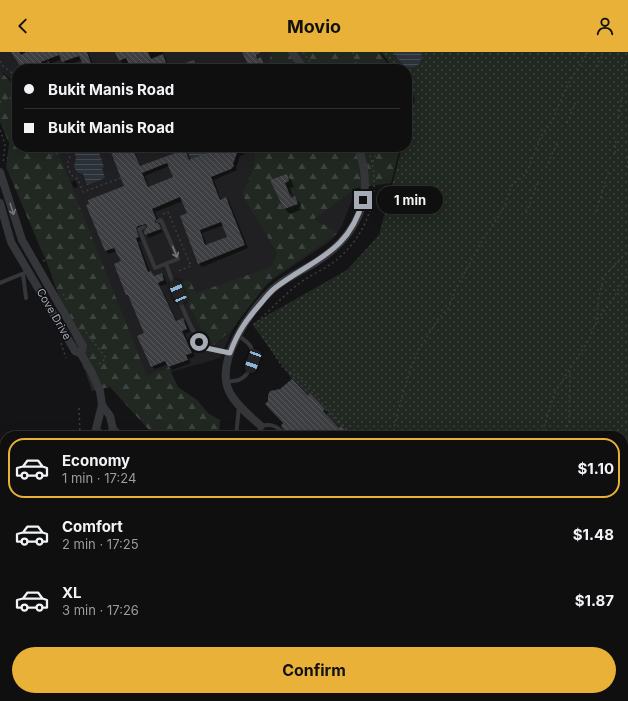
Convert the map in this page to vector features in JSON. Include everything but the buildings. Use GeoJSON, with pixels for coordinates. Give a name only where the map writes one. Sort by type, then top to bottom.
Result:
{"type":"FeatureCollection","features":[{"type":"Feature","properties":{"kind":"street"},"geometry":{"type":"LineString","coordinates":[[292,52],[300,64]]}},
{"type":"Feature","properties":{"kind":"street"},"geometry":{"type":"LineString","coordinates":[[261,426],[239,405],[230,392],[226,376],[230,353],[237,334],[243,324],[273,289],[321,259],[337,247],[351,231],[360,209],[365,191],[365,168],[360,152]]}},
{"type":"Feature","properties":{"kind":"street","name":"Cove Drive"},"geometry":{"type":"LineString","coordinates":[[0,172],[22,240],[39,264],[44,279],[83,346],[81,354]]}},
{"type":"Feature","properties":{"kind":"street","name":"Cove Drive"},"geometry":{"type":"LineString","coordinates":[[0,203],[11,242],[26,272],[75,350],[81,354],[99,387],[102,405],[96,428],[99,431]]}},
{"type":"Feature","properties":{"kind":"street"},"geometry":{"type":"LineString","coordinates":[[26,272],[39,264]]}},
{"type":"Feature","properties":{"kind":"street","name":"Cove Drive"},"geometry":{"type":"LineString","coordinates":[[102,405],[110,416],[113,429]]}},
{"type":"Feature","properties":{"kind":"lane"},"geometry":{"type":"LineString","coordinates":[[144,227],[139,229],[155,268],[178,259],[162,220],[158,221]]}},
{"type":"Feature","properties":{"kind":"lane"},"geometry":{"type":"LineString","coordinates":[[166,264],[193,331],[199,342],[206,348],[230,353]]}},
{"type":"Feature","properties":{"kind":"lane"},"geometry":{"type":"LineString","coordinates":[[0,283],[26,272],[26,298]]}},
{"type":"Feature","properties":{"kind":"lane"},"geometry":{"type":"LineString","coordinates":[[227,382],[241,379],[250,369],[254,355],[251,347],[237,334]]}},
{"type":"Feature","properties":{"kind":"lane"},"geometry":{"type":"LineString","coordinates":[[236,431],[239,405]]}},
{"type":"Feature","properties":{"kind":"lane"},"geometry":{"type":"LineString","coordinates":[[260,431],[261,426],[268,424],[276,426],[281,431]]}},
{"type":"Feature","properties":{"kind":"path"},"geometry":{"type":"LineString","coordinates":[[44,52],[50,64]]}},
{"type":"Feature","properties":{"kind":"path"},"geometry":{"type":"LineString","coordinates":[[303,52],[311,64]]}},
{"type":"Feature","properties":{"kind":"path"},"geometry":{"type":"LineString","coordinates":[[353,52],[356,64]]}},
{"type":"Feature","properties":{"kind":"path"},"geometry":{"type":"LineString","coordinates":[[394,431],[411,367],[420,349],[438,319],[448,309],[462,277],[482,241],[505,206],[511,186],[526,174],[541,136],[551,123],[568,84],[588,52]]}},
{"type":"Feature","properties":{"kind":"path"},"geometry":{"type":"LineString","coordinates":[[590,75],[603,55]]}},
{"type":"Feature","properties":{"kind":"path"},"geometry":{"type":"LineString","coordinates":[[0,61],[2,65],[12,73]]}},
{"type":"Feature","properties":{"kind":"path"},"geometry":{"type":"LineString","coordinates":[[625,64],[625,71]]}},
{"type":"Feature","properties":{"kind":"path"},"geometry":{"type":"LineString","coordinates":[[0,102],[12,97]]}},
{"type":"Feature","properties":{"kind":"path"},"geometry":{"type":"LineString","coordinates":[[619,118],[621,100]]}},
{"type":"Feature","properties":{"kind":"path"},"geometry":{"type":"LineString","coordinates":[[567,123],[576,101]]}},
{"type":"Feature","properties":{"kind":"path"},"geometry":{"type":"LineString","coordinates":[[615,153],[616,138]]}},
{"type":"Feature","properties":{"kind":"path"},"geometry":{"type":"LineString","coordinates":[[546,168],[558,141]]}},
{"type":"Feature","properties":{"kind":"path"},"geometry":{"type":"LineString","coordinates":[[47,152],[51,155],[64,152]]}},
{"type":"Feature","properties":{"kind":"path"},"geometry":{"type":"LineString","coordinates":[[68,152],[70,157],[68,161],[69,170],[74,178],[78,179],[83,192],[121,178]]}},
{"type":"Feature","properties":{"kind":"path"},"geometry":{"type":"LineString","coordinates":[[365,168],[372,164],[376,152]]}},
{"type":"Feature","properties":{"kind":"path"},"geometry":{"type":"LineString","coordinates":[[628,156],[628,170]]}},
{"type":"Feature","properties":{"kind":"path"},"geometry":{"type":"LineString","coordinates":[[596,212],[610,170]]}},
{"type":"Feature","properties":{"kind":"path"},"geometry":{"type":"LineString","coordinates":[[526,213],[538,182]]}},
{"type":"Feature","properties":{"kind":"path"},"geometry":{"type":"LineString","coordinates":[[361,233],[370,214],[375,192]]}},
{"type":"Feature","properties":{"kind":"path"},"geometry":{"type":"LineString","coordinates":[[543,431],[555,392],[588,341],[597,319],[599,296],[604,277],[628,250]]}},
{"type":"Feature","properties":{"kind":"path"},"geometry":{"type":"LineString","coordinates":[[39,264],[48,259]]}},
{"type":"Feature","properties":{"kind":"path"},"geometry":{"type":"LineString","coordinates":[[597,319],[610,304],[628,273]]}},
{"type":"Feature","properties":{"kind":"path"},"geometry":{"type":"LineString","coordinates":[[245,340],[250,329],[284,296]]}},
{"type":"Feature","properties":{"kind":"path"},"geometry":{"type":"LineString","coordinates":[[263,336],[283,368],[297,376],[348,431]]}},
{"type":"Feature","properties":{"kind":"path"},"geometry":{"type":"LineString","coordinates":[[565,431],[569,422],[569,370]]}},
{"type":"Feature","properties":{"kind":"path"},"geometry":{"type":"LineString","coordinates":[[79,408],[80,431]]}},
{"type":"Feature","properties":{"kind":"shaded area"},"geometry":{"type":"Polygon","coordinates":[[[0,52],[283,52],[291,64],[12,64],[12,80],[0,71],[0,52]]]}},
{"type":"Feature","properties":{"kind":"shaded area"},"geometry":{"type":"Polygon","coordinates":[[[394,52],[422,52],[420,63],[412,68],[412,64],[403,64],[394,52]]]}},
{"type":"Feature","properties":{"kind":"shaded area"},"geometry":{"type":"Polygon","coordinates":[[[37,152],[346,152],[355,192],[342,226],[332,240],[278,276],[254,295],[238,318],[220,358],[146,379],[37,152]]]}},
{"type":"Feature","properties":{"kind":"shaded area"},"geometry":{"type":"Polygon","coordinates":[[[74,152],[99,152],[104,167],[102,168],[105,178],[87,185],[83,174],[77,172],[74,167],[76,158],[74,152]]]}},
{"type":"Feature","properties":{"kind":"shaded area"},"geometry":{"type":"Polygon","coordinates":[[[188,152],[210,152],[191,160],[188,152]]]}},
{"type":"Feature","properties":{"kind":"green space"},"geometry":{"type":"Polygon","coordinates":[[[272,52],[379,52],[387,64],[268,64],[272,52]]]}},
{"type":"Feature","properties":{"kind":"green space"},"geometry":{"type":"Polygon","coordinates":[[[381,52],[628,52],[628,431],[346,431],[341,426],[339,428],[323,411],[325,409],[311,394],[308,396],[292,379],[252,324],[347,270],[379,235],[401,152],[412,152],[412,110],[415,98],[412,94],[412,64],[390,64],[381,52]]]}},
{"type":"Feature","properties":{"kind":"green space"},"geometry":{"type":"Polygon","coordinates":[[[0,71],[12,83],[12,152],[58,152],[147,376],[169,367],[178,387],[197,400],[209,414],[220,420],[219,431],[149,431],[110,387],[92,391],[49,268],[6,167],[9,143],[0,122],[0,71]]]}},
{"type":"Feature","properties":{"kind":"green space"},"geometry":{"type":"Polygon","coordinates":[[[399,152],[391,183],[356,188],[314,219],[338,233],[270,280],[232,329],[214,345],[204,334],[179,286],[184,281],[190,281],[196,293],[271,267],[277,253],[242,194],[254,165],[255,153],[399,152]]]}},
{"type":"Feature","properties":{"kind":"route"},"geometry":{"type":"LineString","coordinates":[[199,342],[206,348],[230,353],[237,334],[243,324],[273,289],[321,259],[337,247],[351,231],[363,200]]}}]}
